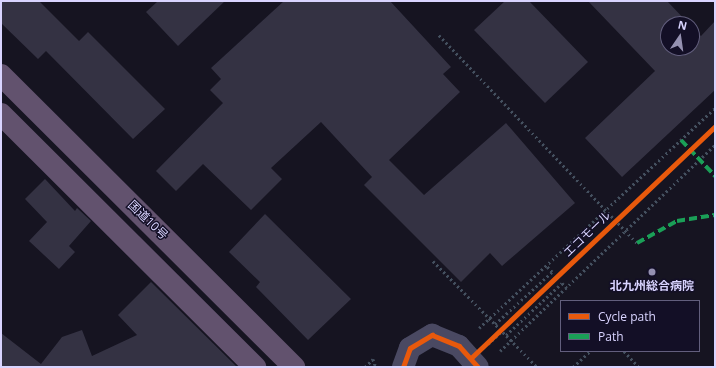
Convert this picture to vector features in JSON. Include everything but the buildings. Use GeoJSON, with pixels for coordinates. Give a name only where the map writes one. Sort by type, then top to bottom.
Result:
{"type":"FeatureCollection","features":[{"type":"Feature","properties":{"kind":"highway","name":"国道10号"},"geometry":{"type":"LineString","coordinates":[[1,75],[294,367]]}},
{"type":"Feature","properties":{"kind":"highway"},"geometry":{"type":"LineString","coordinates":[[1,114],[255,367]]}},
{"type":"Feature","properties":{"kind":"street"},"geometry":{"type":"LineString","coordinates":[[403,367],[410,348],[432,335],[451,340],[475,362]]}},
{"type":"Feature","properties":{"kind":"path"},"geometry":{"type":"LineString","coordinates":[[439,35],[637,243]]}},
{"type":"Feature","properties":{"kind":"path"},"geometry":{"type":"LineString","coordinates":[[433,261],[537,367]]}},
{"type":"Feature","properties":{"kind":"path"},"geometry":{"type":"LineString","coordinates":[[495,324],[552,272],[546,266]]}},
{"type":"Feature","properties":{"kind":"path"},"geometry":{"type":"LineString","coordinates":[[506,334],[562,283],[567,288]]}},
{"type":"Feature","properties":{"kind":"path"},"geometry":{"type":"LineString","coordinates":[[573,367],[589,352]]}},
{"type":"Feature","properties":{"kind":"path"},"geometry":{"type":"LineString","coordinates":[[625,352],[638,366]]}},
{"type":"Feature","properties":{"kind":"path"},"geometry":{"type":"LineString","coordinates":[[365,367],[373,359],[378,366]]}},
{"type":"Feature","properties":{"kind":"marked path"},"geometry":{"type":"LineString","coordinates":[[681,140],[715,176]]}},
{"type":"Feature","properties":{"kind":"marked path"},"geometry":{"type":"LineString","coordinates":[[637,243],[677,221],[715,215]]}},
{"type":"Feature","properties":{"kind":"cycle path","name":"エコモール"},"geometry":{"type":"LineString","coordinates":[[472,357],[715,126]]}},
{"type":"Feature","properties":{"kind":"cycle path"},"geometry":{"type":"LineString","coordinates":[[403,367],[410,348],[432,335],[459,346],[478,367]]}},
{"type":"Feature","properties":{"kind":"place","name":"北九州総合病院"},"geometry":{"type":"Point","coordinates":[652,272]}}]}
